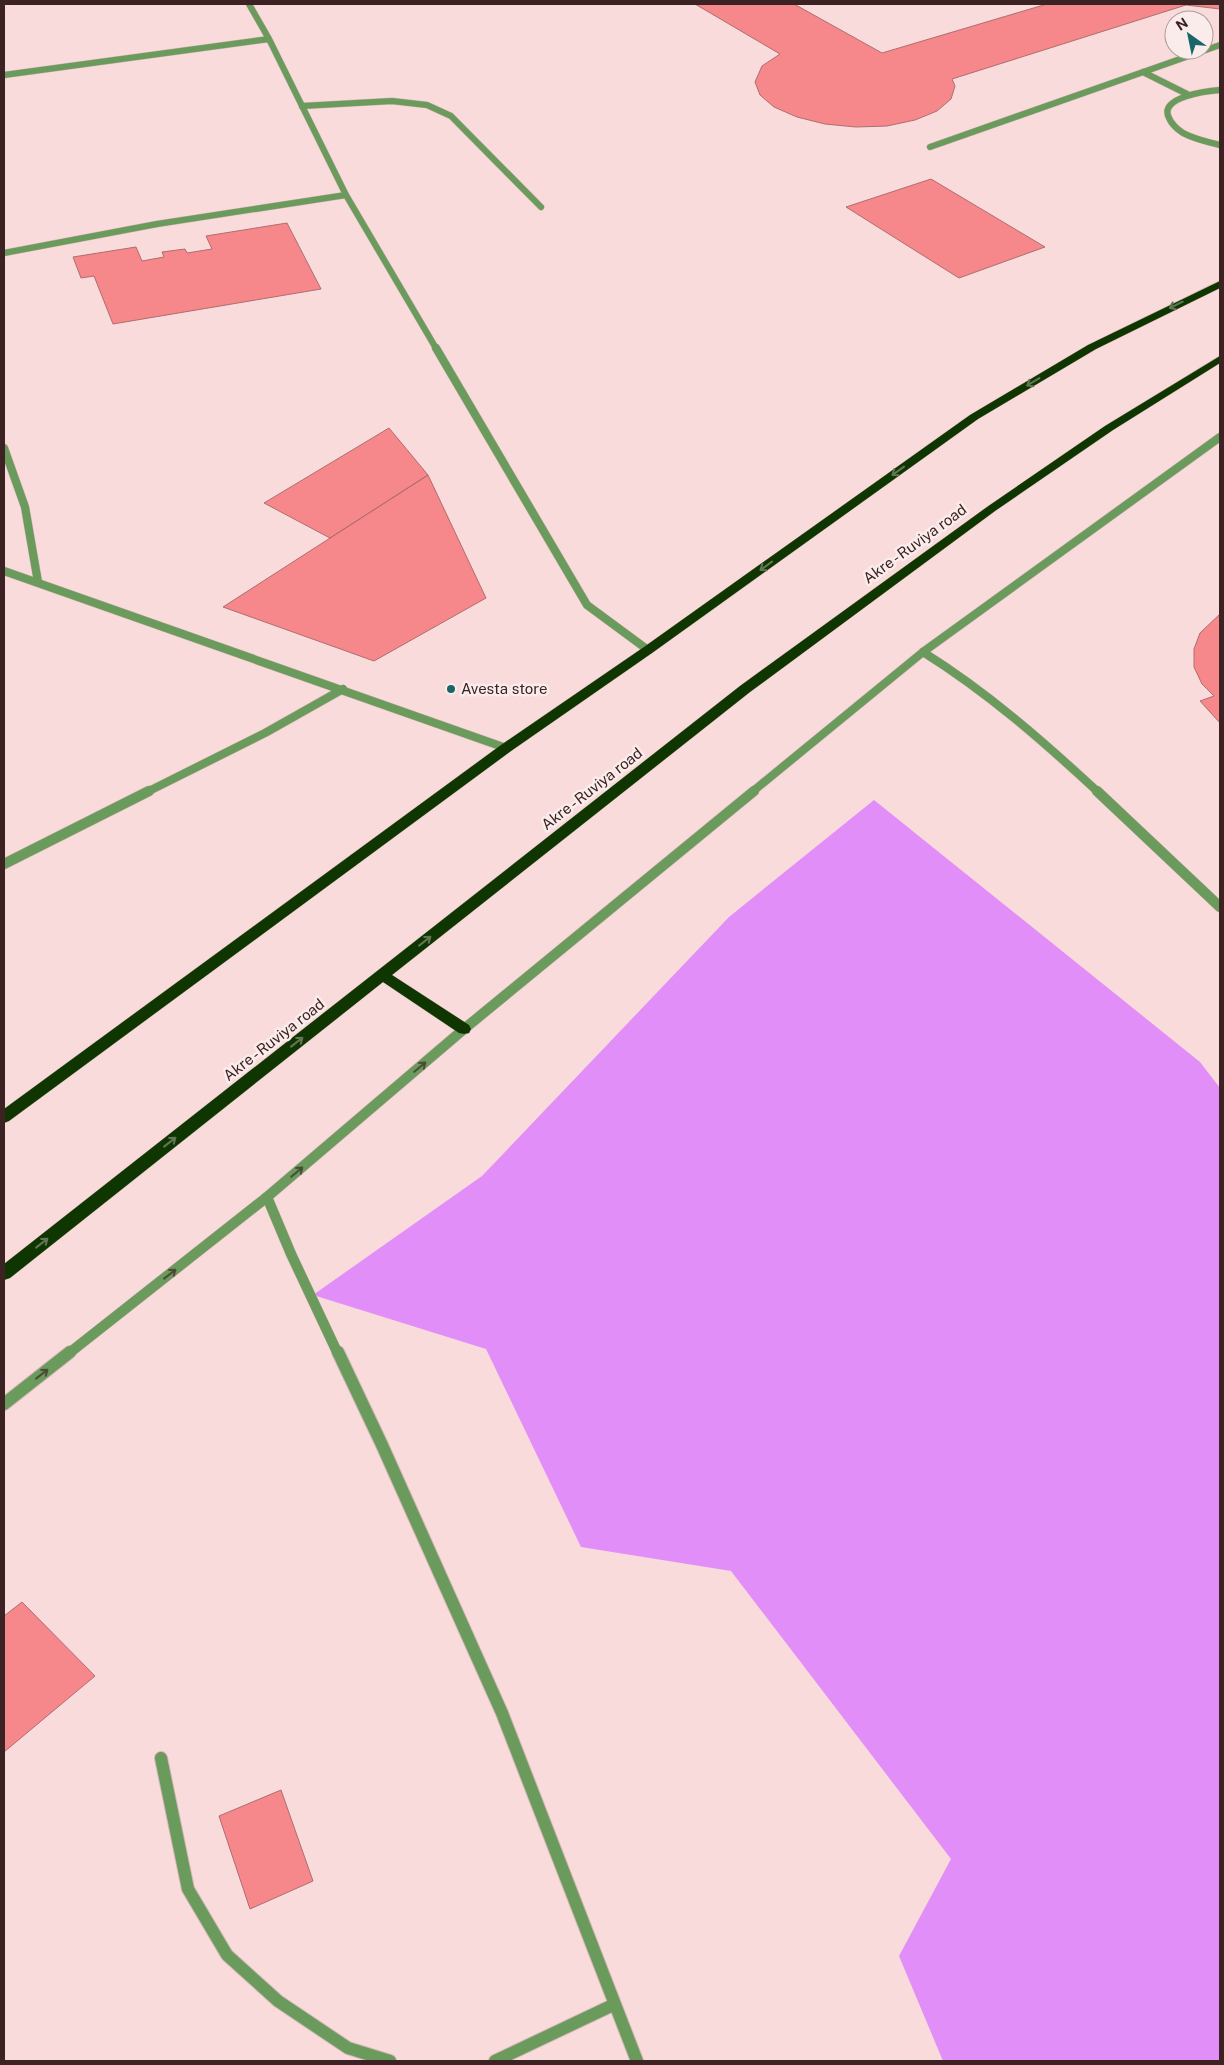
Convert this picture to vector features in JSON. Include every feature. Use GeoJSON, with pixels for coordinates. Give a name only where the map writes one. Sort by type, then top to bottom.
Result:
{"type":"FeatureCollection","features":[{"type":"Feature","properties":{"kind":"highway"},"geometry":{"type":"LineString","coordinates":[[4,1117],[506,748],[648,650],[974,417],[1092,347],[1220,284]]}},
{"type":"Feature","properties":{"kind":"highway","name":"Akre - Ruviya road"},"geometry":{"type":"LineString","coordinates":[[4,1273],[745,689],[991,509],[1109,428],[1220,359]]}},
{"type":"Feature","properties":{"kind":"highway"},"geometry":{"type":"LineString","coordinates":[[382,975],[464,1029]]}},
{"type":"Feature","properties":{"kind":"street"},"geometry":{"type":"LineString","coordinates":[[249,4],[269,39],[346,195],[587,605],[648,650]]}},
{"type":"Feature","properties":{"kind":"street"},"geometry":{"type":"LineString","coordinates":[[4,75],[269,39]]}},
{"type":"Feature","properties":{"kind":"street"},"geometry":{"type":"LineString","coordinates":[[930,147],[1220,45]]}},
{"type":"Feature","properties":{"kind":"street"},"geometry":{"type":"LineString","coordinates":[[1144,72],[1188,94]]}},
{"type":"Feature","properties":{"kind":"street"},"geometry":{"type":"LineString","coordinates":[[1220,90],[1188,94],[1176,100],[1169,108],[1168,117],[1185,134],[1202,141],[1220,145]]}},
{"type":"Feature","properties":{"kind":"street"},"geometry":{"type":"LineString","coordinates":[[302,106],[392,101],[427,105],[451,116],[541,207]]}},
{"type":"Feature","properties":{"kind":"street"},"geometry":{"type":"LineString","coordinates":[[4,253],[156,224],[346,195]]}},
{"type":"Feature","properties":{"kind":"street"},"geometry":{"type":"LineString","coordinates":[[4,1404],[267,1197],[464,1029],[923,652],[1220,437]]}},
{"type":"Feature","properties":{"kind":"street"},"geometry":{"type":"LineString","coordinates":[[4,448],[25,507],[38,582]]}},
{"type":"Feature","properties":{"kind":"street"},"geometry":{"type":"LineString","coordinates":[[4,570],[506,748]]}},
{"type":"Feature","properties":{"kind":"street"},"geometry":{"type":"LineString","coordinates":[[923,652],[967,680],[1051,748],[1220,907]]}},
{"type":"Feature","properties":{"kind":"street"},"geometry":{"type":"LineString","coordinates":[[4,864],[265,733],[343,690]]}},
{"type":"Feature","properties":{"kind":"street"},"geometry":{"type":"LineString","coordinates":[[267,1197],[291,1254],[382,1445],[502,1713],[636,2061]]}},
{"type":"Feature","properties":{"kind":"street"},"geometry":{"type":"LineString","coordinates":[[160,1758],[188,1889],[227,1955],[278,2001],[348,2048],[390,2061]]}},
{"type":"Feature","properties":{"kind":"street"},"geometry":{"type":"LineString","coordinates":[[495,2061],[613,2005]]}},
{"type":"Feature","properties":{"kind":"shaded area"},"geometry":{"type":"Polygon","coordinates":[[[874,800],[1200,1062],[1220,1088],[1220,2061],[943,2061],[899,1956],[951,1859],[731,1571],[581,1547],[486,1349],[313,1295],[482,1176],[729,917],[874,800]]]}},
{"type":"Feature","properties":{"kind":"building"},"geometry":{"type":"Polygon","coordinates":[[[695,4],[794,4],[882,53],[1047,4],[1220,4],[1220,9],[1186,5],[1164,10],[1164,12],[952,79],[955,86],[951,99],[937,111],[915,120],[887,126],[856,127],[825,124],[797,117],[774,107],[760,95],[755,82],[762,66],[780,54],[695,4]]]}},
{"type":"Feature","properties":{"kind":"building"},"geometry":{"type":"Polygon","coordinates":[[[931,179],[1045,247],[959,278],[846,207],[931,179]]]}},
{"type":"Feature","properties":{"kind":"building"},"geometry":{"type":"Polygon","coordinates":[[[287,223],[321,289],[113,324],[94,276],[81,278],[73,257],[136,247],[142,261],[164,257],[162,252],[185,249],[187,253],[212,249],[206,236],[287,223]]]}},
{"type":"Feature","properties":{"kind":"building"},"geometry":{"type":"Polygon","coordinates":[[[389,428],[428,475],[330,538],[264,503],[389,428]]]}},
{"type":"Feature","properties":{"kind":"building"},"geometry":{"type":"Polygon","coordinates":[[[428,475],[486,598],[374,661],[223,607],[428,475]]]}},
{"type":"Feature","properties":{"kind":"building"},"geometry":{"type":"Polygon","coordinates":[[[1220,614],[1220,723],[1200,701],[1214,696],[1202,684],[1194,667],[1194,649],[1200,633],[1220,614]]]}},
{"type":"Feature","properties":{"kind":"building"},"geometry":{"type":"Polygon","coordinates":[[[22,1602],[95,1676],[4,1752],[4,1616],[22,1602]]]}},
{"type":"Feature","properties":{"kind":"building"},"geometry":{"type":"Polygon","coordinates":[[[281,1790],[313,1881],[250,1909],[219,1816],[281,1790]]]}},
{"type":"Feature","properties":{"kind":"place","name":"Avesta store"},"geometry":{"type":"Point","coordinates":[451,689]}}]}
